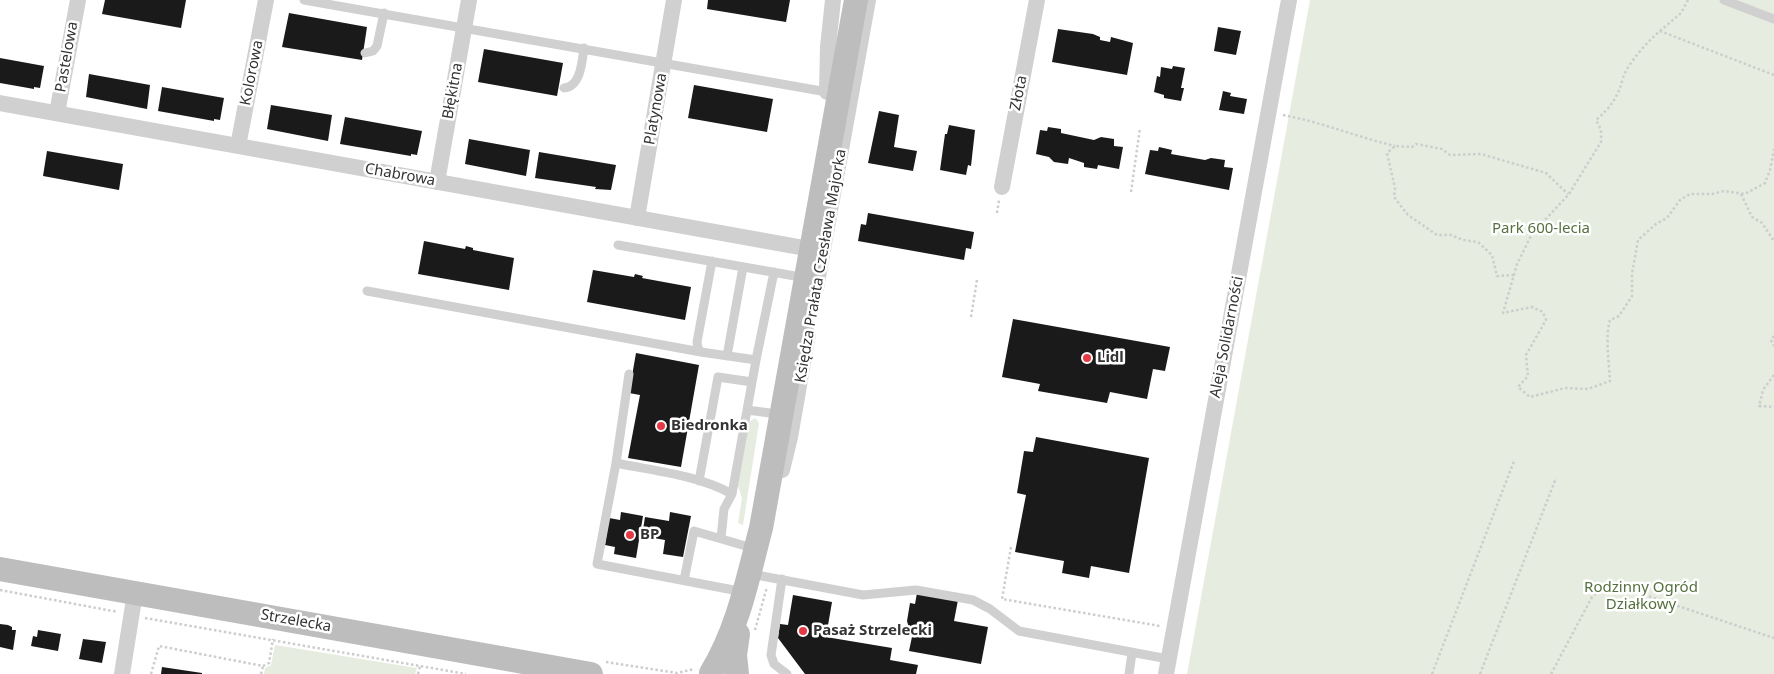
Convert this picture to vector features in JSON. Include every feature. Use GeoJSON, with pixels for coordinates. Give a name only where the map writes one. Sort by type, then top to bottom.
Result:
{"type":"FeatureCollection","features":[{"type":"Feature","properties":{"kind":"street","name":"Pastelowa"},"geometry":{"type":"LineString","coordinates":[[57,113],[78,0]]}},
{"type":"Feature","properties":{"kind":"street","name":"Kolorowa"},"geometry":{"type":"LineString","coordinates":[[238,146],[266,0]]}},
{"type":"Feature","properties":{"kind":"street","name":"Błękitna"},"geometry":{"type":"LineString","coordinates":[[437,182],[469,0]]}},
{"type":"Feature","properties":{"kind":"street","name":"Platynowa"},"geometry":{"type":"LineString","coordinates":[[637,218],[674,0]]}},
{"type":"Feature","properties":{"kind":"street","name":"Księdza Prałata Czesława Majorka"},"geometry":{"type":"LineString","coordinates":[[827,92],[828,47],[833,0]]}},
{"type":"Feature","properties":{"kind":"street","name":"Księdza Prałata Czesława Majorka"},"geometry":{"type":"LineString","coordinates":[[758,539],[760,473],[770,413],[784,274],[800,247],[844,0]]}},
{"type":"Feature","properties":{"kind":"street","name":"Księdza Prałata Czesława Majorka"},"geometry":{"type":"LineString","coordinates":[[717,674],[745,591],[758,539],[856,0]]}},
{"type":"Feature","properties":{"kind":"street","name":"Księdza Prałata Czesława Majorka"},"geometry":{"type":"LineString","coordinates":[[758,539],[776,497],[790,437],[868,0]]}},
{"type":"Feature","properties":{"kind":"street","name":"Złota"},"geometry":{"type":"LineString","coordinates":[[1002,187],[1034,0]]}},
{"type":"Feature","properties":{"kind":"street","name":"Aleja Solidarności"},"geometry":{"type":"LineString","coordinates":[[1167,667],[1290,0]]}},
{"type":"Feature","properties":{"kind":"street","name":"Chabrowa"},"geometry":{"type":"LineString","coordinates":[[0,103],[800,247]]}},
{"type":"Feature","properties":{"kind":"street","name":"Strzelecka"},"geometry":{"type":"LineString","coordinates":[[0,569],[133,604],[547,670],[591,674]]}},
{"type":"Feature","properties":{"kind":"street","name":"Księdza Prałata Czesława Majorka"},"geometry":{"type":"LineString","coordinates":[[737,674],[736,655],[745,591]]}},
{"type":"Feature","properties":{"kind":"street"},"geometry":{"type":"LineString","coordinates":[[122,674],[133,604]]}},
{"type":"Feature","properties":{"kind":"lane"},"geometry":{"type":"LineString","coordinates":[[304,0],[827,92]]}},
{"type":"Feature","properties":{"kind":"lane"},"geometry":{"type":"LineString","coordinates":[[1724,0],[1774,19]]}},
{"type":"Feature","properties":{"kind":"lane"},"geometry":{"type":"LineString","coordinates":[[365,53],[373,51],[377,46],[384,13]]}},
{"type":"Feature","properties":{"kind":"lane"},"geometry":{"type":"LineString","coordinates":[[564,88],[573,84],[578,78],[584,48]]}},
{"type":"Feature","properties":{"kind":"lane"},"geometry":{"type":"LineString","coordinates":[[618,245],[784,274],[756,360],[732,494],[724,509],[720,538]]}},
{"type":"Feature","properties":{"kind":"lane"},"geometry":{"type":"LineString","coordinates":[[701,352],[698,348],[698,342],[712,261]]}},
{"type":"Feature","properties":{"kind":"lane"},"geometry":{"type":"LineString","coordinates":[[727,356],[743,267]]}},
{"type":"Feature","properties":{"kind":"lane"},"geometry":{"type":"LineString","coordinates":[[367,291],[701,352],[756,360]]}},
{"type":"Feature","properties":{"kind":"lane"},"geometry":{"type":"LineString","coordinates":[[629,374],[616,463],[597,564],[745,591],[782,579],[863,594],[916,590],[972,600],[990,609],[1019,630],[1132,653],[1167,667]]}},
{"type":"Feature","properties":{"kind":"lane"},"geometry":{"type":"LineString","coordinates":[[699,481],[718,377],[752,382]]}},
{"type":"Feature","properties":{"kind":"lane"},"geometry":{"type":"LineString","coordinates":[[747,410],[770,413]]}},
{"type":"Feature","properties":{"kind":"lane"},"geometry":{"type":"LineString","coordinates":[[616,463],[699,481],[720,487],[732,494]]}},
{"type":"Feature","properties":{"kind":"lane"},"geometry":{"type":"LineString","coordinates":[[684,580],[694,532],[720,538],[758,539]]}},
{"type":"Feature","properties":{"kind":"lane"},"geometry":{"type":"LineString","coordinates":[[782,579],[770,655],[774,664],[786,674]]}},
{"type":"Feature","properties":{"kind":"lane"},"geometry":{"type":"LineString","coordinates":[[1129,674],[1132,653]]}},
{"type":"Feature","properties":{"kind":"path"},"geometry":{"type":"LineString","coordinates":[[1688,0],[1681,13],[1642,48],[1623,78],[1619,94],[1612,106],[1596,120],[1601,130],[1601,142],[1569,194],[1532,234],[1514,275],[1503,313],[1532,307],[1543,312],[1546,320],[1526,355],[1528,376],[1518,387],[1520,390],[1530,396],[1565,388],[1588,389],[1610,380],[1610,342],[1607,331],[1610,320],[1619,316],[1632,296],[1632,274],[1638,240],[1656,224],[1667,218],[1680,200],[1690,194],[1712,194],[1724,191],[1745,194],[1765,183],[1770,170],[1774,149]]}},
{"type":"Feature","properties":{"kind":"path"},"geometry":{"type":"LineString","coordinates":[[1660,31],[1774,75]]}},
{"type":"Feature","properties":{"kind":"path"},"geometry":{"type":"LineString","coordinates":[[1283,115],[1312,120],[1365,139],[1395,146],[1412,147],[1416,144],[1442,149],[1450,155],[1481,154],[1511,164],[1516,163],[1546,173],[1569,194]]}},
{"type":"Feature","properties":{"kind":"path"},"geometry":{"type":"LineString","coordinates":[[1131,192],[1140,128]]}},
{"type":"Feature","properties":{"kind":"path"},"geometry":{"type":"LineString","coordinates":[[1395,146],[1387,153],[1395,188],[1394,197],[1408,215],[1437,235],[1451,235],[1463,240],[1478,242],[1492,255],[1498,276],[1514,275]]}},
{"type":"Feature","properties":{"kind":"path"},"geometry":{"type":"LineString","coordinates":[[1741,194],[1752,217],[1762,223],[1774,241]]}},
{"type":"Feature","properties":{"kind":"path"},"geometry":{"type":"LineString","coordinates":[[971,317],[978,280]]}},
{"type":"Feature","properties":{"kind":"path"},"geometry":{"type":"LineString","coordinates":[[1774,336],[1771,340],[1774,346]]}},
{"type":"Feature","properties":{"kind":"path"},"geometry":{"type":"LineString","coordinates":[[1774,375],[1763,390],[1759,406],[1774,407]]}},
{"type":"Feature","properties":{"kind":"path"},"geometry":{"type":"LineString","coordinates":[[1432,674],[1514,461]]}},
{"type":"Feature","properties":{"kind":"path"},"geometry":{"type":"LineString","coordinates":[[1480,674],[1556,478]]}},
{"type":"Feature","properties":{"kind":"path"},"geometry":{"type":"LineString","coordinates":[[1011,547],[1002,599],[1166,627]]}},
{"type":"Feature","properties":{"kind":"path"},"geometry":{"type":"LineString","coordinates":[[1551,674],[1592,598],[1601,588],[1614,585],[1774,638]]}},
{"type":"Feature","properties":{"kind":"path"},"geometry":{"type":"LineString","coordinates":[[0,590],[133,604],[273,639],[466,674]]}},
{"type":"Feature","properties":{"kind":"path"},"geometry":{"type":"LineString","coordinates":[[151,674],[159,646],[263,666],[269,663],[273,639]]}},
{"type":"Feature","properties":{"kind":"path"},"geometry":{"type":"LineString","coordinates":[[261,674],[263,666]]}},
{"type":"Feature","properties":{"kind":"path"},"geometry":{"type":"LineString","coordinates":[[418,674],[420,666]]}},
{"type":"Feature","properties":{"kind":"green space","name":"Park 600-lecia"},"geometry":{"type":"Polygon","coordinates":[[[1310,0],[1774,0],[1774,674],[1187,674],[1310,0]]]}},
{"type":"Feature","properties":{"kind":"green space"},"geometry":{"type":"Polygon","coordinates":[[[755,418],[759,423],[743,525],[738,523],[742,498],[737,483],[749,422],[755,418]]]}},
{"type":"Feature","properties":{"kind":"green space"},"geometry":{"type":"Polygon","coordinates":[[[275,645],[417,668],[415,674],[264,674],[265,668],[271,665],[275,645]]]}},
{"type":"Feature","properties":{"kind":"building"},"geometry":{"type":"Polygon","coordinates":[[[105,0],[186,0],[181,28],[102,14],[105,0]]]}},
{"type":"Feature","properties":{"kind":"building"},"geometry":{"type":"Polygon","coordinates":[[[708,0],[790,0],[786,22],[707,9],[708,0]]]}},
{"type":"Feature","properties":{"kind":"building"},"geometry":{"type":"Polygon","coordinates":[[[289,13],[367,27],[362,60],[282,47],[289,13]]]}},
{"type":"Feature","properties":{"kind":"building"},"geometry":{"type":"Polygon","coordinates":[[[1218,27],[1241,31],[1236,55],[1214,51],[1218,27]]]}},
{"type":"Feature","properties":{"kind":"building"},"geometry":{"type":"Polygon","coordinates":[[[1058,29],[1093,34],[1100,37],[1100,40],[1110,42],[1111,37],[1133,43],[1127,75],[1052,62],[1058,29]]]}},
{"type":"Feature","properties":{"kind":"building"},"geometry":{"type":"Polygon","coordinates":[[[484,49],[563,63],[557,96],[478,82],[484,49]]]}},
{"type":"Feature","properties":{"kind":"building"},"geometry":{"type":"Polygon","coordinates":[[[0,58],[44,66],[40,88],[34,87],[34,89],[0,83],[0,58]]]}},
{"type":"Feature","properties":{"kind":"building"},"geometry":{"type":"Polygon","coordinates":[[[1173,66],[1185,68],[1181,88],[1184,88],[1181,101],[1164,98],[1164,95],[1154,92],[1157,76],[1160,77],[1161,67],[1172,69],[1173,66]]]}},
{"type":"Feature","properties":{"kind":"building"},"geometry":{"type":"Polygon","coordinates":[[[89,74],[150,85],[147,109],[86,97],[89,74]]]}},
{"type":"Feature","properties":{"kind":"building"},"geometry":{"type":"Polygon","coordinates":[[[694,85],[773,99],[767,132],[688,118],[694,85]]]}},
{"type":"Feature","properties":{"kind":"building"},"geometry":{"type":"Polygon","coordinates":[[[162,87],[224,98],[220,120],[214,119],[214,121],[158,111],[162,87]]]}},
{"type":"Feature","properties":{"kind":"building"},"geometry":{"type":"Polygon","coordinates":[[[1223,91],[1231,93],[1230,96],[1247,99],[1244,114],[1219,110],[1223,91]]]}},
{"type":"Feature","properties":{"kind":"building"},"geometry":{"type":"Polygon","coordinates":[[[271,105],[332,115],[328,141],[267,129],[271,105]]]}},
{"type":"Feature","properties":{"kind":"building"},"geometry":{"type":"Polygon","coordinates":[[[879,111],[899,115],[894,147],[917,151],[913,171],[868,163],[879,111]]]}},
{"type":"Feature","properties":{"kind":"building"},"geometry":{"type":"Polygon","coordinates":[[[345,117],[422,131],[417,155],[411,154],[411,156],[340,144],[345,117]]]}},
{"type":"Feature","properties":{"kind":"building"},"geometry":{"type":"Polygon","coordinates":[[[949,125],[975,130],[971,166],[968,165],[966,175],[940,170],[945,134],[947,134],[949,125]]]}},
{"type":"Feature","properties":{"kind":"building"},"geometry":{"type":"Polygon","coordinates":[[[1048,127],[1061,129],[1061,133],[1094,140],[1101,137],[1114,139],[1114,146],[1123,147],[1119,169],[1098,165],[1097,169],[1084,167],[1084,163],[1069,158],[1068,164],[1054,162],[1049,157],[1036,154],[1040,130],[1047,131],[1048,127]]]}},
{"type":"Feature","properties":{"kind":"building"},"geometry":{"type":"Polygon","coordinates":[[[469,139],[530,150],[526,176],[465,164],[469,139]]]}},
{"type":"Feature","properties":{"kind":"building"},"geometry":{"type":"Polygon","coordinates":[[[1159,147],[1172,150],[1171,154],[1205,160],[1211,158],[1225,160],[1224,167],[1233,168],[1229,190],[1145,174],[1150,150],[1158,151],[1159,147]]]}},
{"type":"Feature","properties":{"kind":"building"},"geometry":{"type":"Polygon","coordinates":[[[47,151],[123,164],[119,190],[43,176],[47,151]]]}},
{"type":"Feature","properties":{"kind":"building"},"geometry":{"type":"Polygon","coordinates":[[[539,152],[616,165],[611,190],[595,189],[596,187],[535,178],[539,152]]]}},
{"type":"Feature","properties":{"kind":"building"},"geometry":{"type":"Polygon","coordinates":[[[868,213],[974,232],[971,249],[966,248],[964,260],[858,241],[861,224],[866,225],[868,213]]]}},
{"type":"Feature","properties":{"kind":"building"},"geometry":{"type":"Polygon","coordinates":[[[424,241],[465,249],[466,246],[473,248],[473,250],[514,258],[509,290],[418,274],[424,241]]]}},
{"type":"Feature","properties":{"kind":"building"},"geometry":{"type":"Polygon","coordinates":[[[593,270],[634,277],[635,274],[643,276],[642,278],[691,287],[685,320],[587,302],[593,270]]]}},
{"type":"Feature","properties":{"kind":"building","name":"Lidl"},"geometry":{"type":"Polygon","coordinates":[[[1013,319],[1170,347],[1165,371],[1153,369],[1147,399],[1110,392],[1107,403],[1038,391],[1040,384],[1002,377],[1013,319]]]}},
{"type":"Feature","properties":{"kind":"building","name":"Biedronka"},"geometry":{"type":"Polygon","coordinates":[[[636,353],[699,365],[681,467],[628,458],[640,395],[629,393],[636,353]]]}},
{"type":"Feature","properties":{"kind":"building"},"geometry":{"type":"Polygon","coordinates":[[[1036,437],[1149,458],[1129,573],[1091,566],[1089,578],[1062,573],[1064,561],[1015,552],[1026,495],[1017,493],[1024,451],[1033,452],[1036,437]]]}},
{"type":"Feature","properties":{"kind":"building"},"geometry":{"type":"Polygon","coordinates":[[[621,512],[643,516],[636,558],[614,554],[615,547],[605,545],[609,518],[620,520],[621,512]]]}},
{"type":"Feature","properties":{"kind":"building"},"geometry":{"type":"Polygon","coordinates":[[[670,512],[691,516],[683,557],[663,554],[665,540],[642,536],[645,517],[669,521],[670,512]]]}},
{"type":"Feature","properties":{"kind":"building"},"geometry":{"type":"Polygon","coordinates":[[[917,593],[958,600],[954,621],[988,627],[981,664],[909,651],[913,632],[910,632],[907,621],[910,603],[915,604],[917,593]]]}},
{"type":"Feature","properties":{"kind":"building","name":"Pasaż Strzelecki"},"geometry":{"type":"Polygon","coordinates":[[[793,595],[832,602],[826,637],[892,648],[890,660],[918,665],[916,674],[805,674],[778,638],[780,624],[788,625],[793,595]]]}},
{"type":"Feature","properties":{"kind":"building"},"geometry":{"type":"Polygon","coordinates":[[[0,624],[8,625],[12,627],[12,630],[16,630],[13,650],[0,647],[0,624]]]}},
{"type":"Feature","properties":{"kind":"building"},"geometry":{"type":"Polygon","coordinates":[[[38,630],[61,634],[58,651],[31,646],[33,636],[37,637],[38,630]]]}},
{"type":"Feature","properties":{"kind":"building"},"geometry":{"type":"Polygon","coordinates":[[[83,639],[106,642],[102,663],[79,659],[83,639]]]}},
{"type":"Feature","properties":{"kind":"building"},"geometry":{"type":"Polygon","coordinates":[[[162,667],[202,673],[202,674],[161,674],[162,667]]]}},
{"type":"Feature","properties":{"kind":"place","name":"Lidl"},"geometry":{"type":"Point","coordinates":[1087,358]}},
{"type":"Feature","properties":{"kind":"place","name":"Biedronka"},"geometry":{"type":"Point","coordinates":[661,426]}},
{"type":"Feature","properties":{"kind":"place","name":"BP"},"geometry":{"type":"Point","coordinates":[630,535]}},
{"type":"Feature","properties":{"kind":"place","name":"Pasaż Strzelecki"},"geometry":{"type":"Point","coordinates":[803,631]}},
{"type":"Feature","properties":{"kind":"park label","name":"Rodzinny Ogród Działkowy"},"geometry":{"type":"Point","coordinates":[1641,596]}}]}
